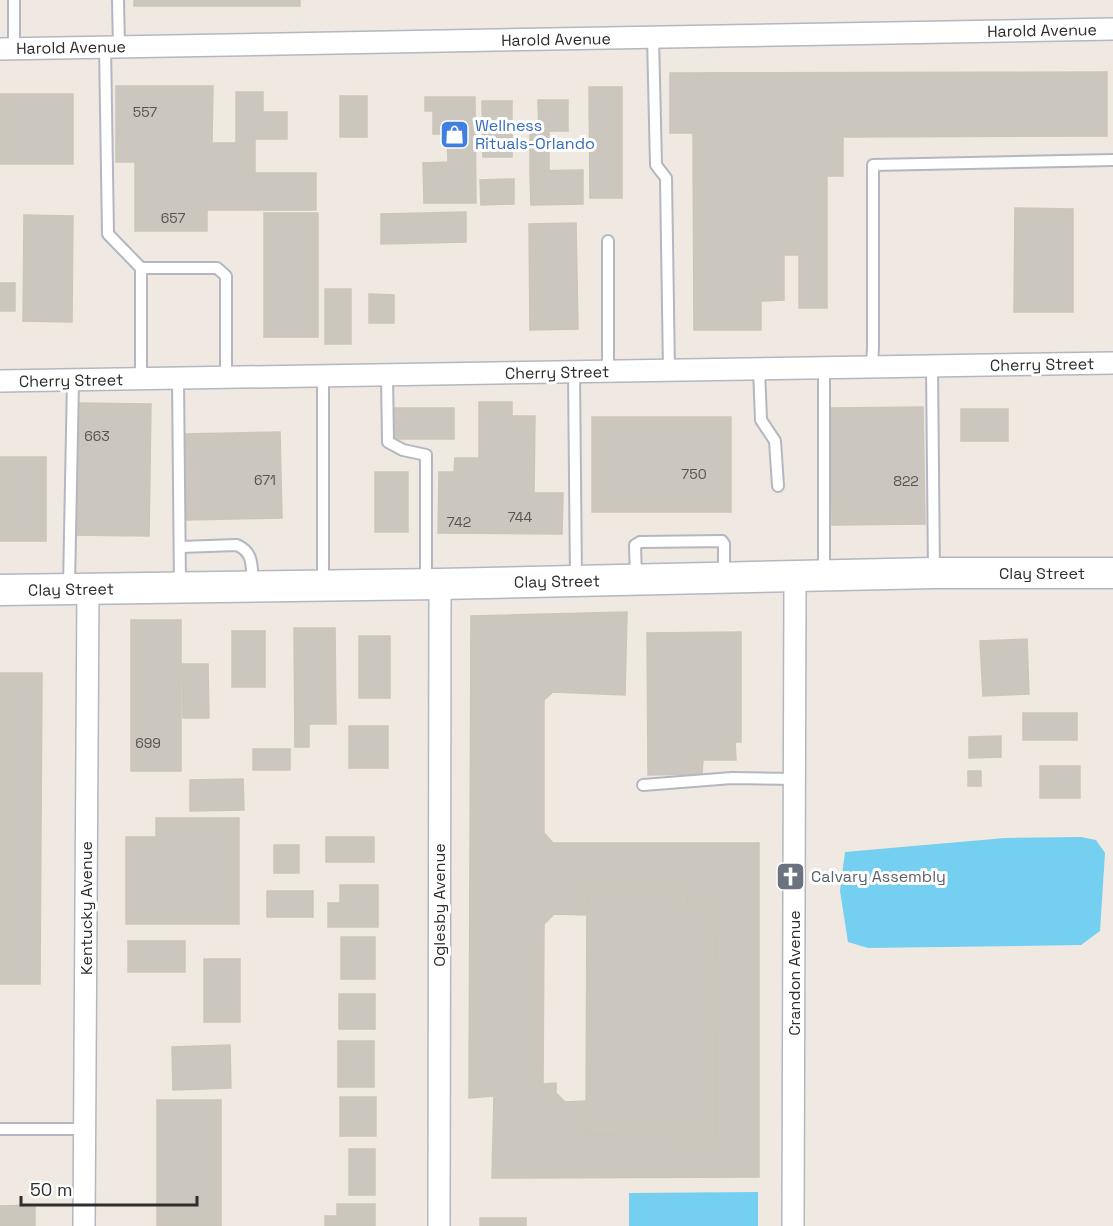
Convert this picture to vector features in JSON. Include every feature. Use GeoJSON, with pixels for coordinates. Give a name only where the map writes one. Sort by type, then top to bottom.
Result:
{"type":"FeatureCollection","features":[{"type":"Feature","properties":{"kind":"street","name":"Harold Avenue"},"geometry":{"type":"LineString","coordinates":[[7,48],[1113,29]]}},
{"type":"Feature","properties":{"kind":"street","name":"Cherry Street"},"geometry":{"type":"LineString","coordinates":[[0,381],[1113,363]]}},
{"type":"Feature","properties":{"kind":"street","name":"Clay Street"},"geometry":{"type":"LineString","coordinates":[[0,590],[433,584],[934,573],[1113,573]]}},
{"type":"Feature","properties":{"kind":"street","name":"Crandon Avenue"},"geometry":{"type":"LineString","coordinates":[[793,1226],[795,779],[809,576]]}},
{"type":"Feature","properties":{"kind":"street","name":"Oglesby Avenue"},"geometry":{"type":"LineString","coordinates":[[433,584],[439,1226]]}},
{"type":"Feature","properties":{"kind":"street","name":"Kentucky Avenue"},"geometry":{"type":"LineString","coordinates":[[79,589],[84,1226]]}},
{"type":"Feature","properties":{"kind":"lane"},"geometry":{"type":"LineString","coordinates":[[7,48],[14,0]]}},
{"type":"Feature","properties":{"kind":"lane"},"geometry":{"type":"LineString","coordinates":[[118,0],[112,46],[108,234],[141,268],[141,379]]}},
{"type":"Feature","properties":{"kind":"lane"},"geometry":{"type":"LineString","coordinates":[[653,37],[656,165],[666,178],[669,370]]}},
{"type":"Feature","properties":{"kind":"lane"},"geometry":{"type":"LineString","coordinates":[[872,367],[873,165],[1113,160]]}},
{"type":"Feature","properties":{"kind":"lane"},"geometry":{"type":"LineString","coordinates":[[608,241],[608,371]]}},
{"type":"Feature","properties":{"kind":"lane"},"geometry":{"type":"LineString","coordinates":[[141,268],[217,268],[226,276],[226,377]]}},
{"type":"Feature","properties":{"kind":"lane"},"geometry":{"type":"LineString","coordinates":[[932,366],[934,573]]}},
{"type":"Feature","properties":{"kind":"lane"},"geometry":{"type":"LineString","coordinates":[[809,576],[824,472],[824,368]]}},
{"type":"Feature","properties":{"kind":"lane"},"geometry":{"type":"LineString","coordinates":[[759,369],[761,420],[775,441],[778,486]]}},
{"type":"Feature","properties":{"kind":"lane"},"geometry":{"type":"LineString","coordinates":[[574,372],[576,581]]}},
{"type":"Feature","properties":{"kind":"lane"},"geometry":{"type":"LineString","coordinates":[[387,375],[388,442],[403,450],[426,455],[433,584]]}},
{"type":"Feature","properties":{"kind":"lane"},"geometry":{"type":"LineString","coordinates":[[323,376],[323,585]]}},
{"type":"Feature","properties":{"kind":"lane"},"geometry":{"type":"LineString","coordinates":[[178,378],[180,587]]}},
{"type":"Feature","properties":{"kind":"lane"},"geometry":{"type":"LineString","coordinates":[[73,380],[79,589]]}},
{"type":"Feature","properties":{"kind":"lane"},"geometry":{"type":"LineString","coordinates":[[180,547],[237,545],[245,549],[250,556],[253,586]]}},
{"type":"Feature","properties":{"kind":"lane"},"geometry":{"type":"LineString","coordinates":[[643,785],[732,778],[795,779]]}},
{"type":"Feature","properties":{"kind":"lane"},"geometry":{"type":"LineString","coordinates":[[0,1129],[85,1129]]}},
{"type":"Feature","properties":{"kind":"water"},"geometry":{"type":"Polygon","coordinates":[[[1081,837],[1096,840],[1105,853],[1100,931],[1081,945],[868,948],[848,942],[840,891],[845,852],[1005,838],[1081,837]]]}},
{"type":"Feature","properties":{"kind":"water"},"geometry":{"type":"Polygon","coordinates":[[[758,1192],[758,1226],[629,1226],[629,1193],[758,1192]]]}},
{"type":"Feature","properties":{"kind":"building"},"geometry":{"type":"Polygon","coordinates":[[[134,0],[300,0],[300,6],[134,6],[134,0]]]}},
{"type":"Feature","properties":{"kind":"building"},"geometry":{"type":"Polygon","coordinates":[[[1107,72],[1107,136],[843,137],[843,176],[827,176],[827,308],[799,308],[799,255],[784,255],[784,300],[761,301],[761,330],[694,330],[693,133],[670,133],[670,73],[1107,72]]]}},
{"type":"Feature","properties":{"kind":"building"},"geometry":{"type":"Polygon","coordinates":[[[116,86],[213,86],[212,143],[236,143],[236,92],[263,92],[263,112],[287,112],[287,139],[255,139],[255,173],[316,173],[316,210],[207,210],[207,231],[135,231],[135,162],[116,162],[116,86]]]}},
{"type":"Feature","properties":{"kind":"building"},"geometry":{"type":"Polygon","coordinates":[[[589,87],[622,87],[622,198],[590,198],[589,87]]]}},
{"type":"Feature","properties":{"kind":"building"},"geometry":{"type":"Polygon","coordinates":[[[0,94],[73,94],[73,164],[0,164],[0,94]]]}},
{"type":"Feature","properties":{"kind":"building"},"geometry":{"type":"Polygon","coordinates":[[[340,96],[367,96],[367,137],[340,137],[340,96]]]}},
{"type":"Feature","properties":{"kind":"building"},"geometry":{"type":"Polygon","coordinates":[[[425,97],[475,97],[476,203],[424,203],[423,163],[448,162],[447,134],[433,134],[433,111],[425,111],[425,97]]]}},
{"type":"Feature","properties":{"kind":"building"},"geometry":{"type":"Polygon","coordinates":[[[538,100],[568,100],[568,131],[539,131],[538,100]]]}},
{"type":"Feature","properties":{"kind":"building"},"geometry":{"type":"Polygon","coordinates":[[[482,101],[512,101],[512,157],[483,157],[482,101]]]}},
{"type":"Feature","properties":{"kind":"building"},"geometry":{"type":"Polygon","coordinates":[[[530,132],[549,132],[549,170],[530,170],[530,132]]]}},
{"type":"Feature","properties":{"kind":"building"},"geometry":{"type":"Polygon","coordinates":[[[583,170],[583,204],[531,205],[530,171],[583,170]]]}},
{"type":"Feature","properties":{"kind":"building"},"geometry":{"type":"Polygon","coordinates":[[[514,179],[514,204],[481,205],[480,180],[514,179]]]}},
{"type":"Feature","properties":{"kind":"building"},"geometry":{"type":"Polygon","coordinates":[[[1015,208],[1073,209],[1073,312],[1014,312],[1015,208]]]}},
{"type":"Feature","properties":{"kind":"building"},"geometry":{"type":"Polygon","coordinates":[[[466,212],[466,242],[381,244],[381,214],[466,212]]]}},
{"type":"Feature","properties":{"kind":"building"},"geometry":{"type":"Polygon","coordinates":[[[264,213],[318,213],[318,337],[264,337],[264,213]]]}},
{"type":"Feature","properties":{"kind":"building"},"geometry":{"type":"Polygon","coordinates":[[[24,215],[73,216],[72,322],[23,321],[24,215]]]}},
{"type":"Feature","properties":{"kind":"building"},"geometry":{"type":"Polygon","coordinates":[[[576,223],[578,329],[530,330],[529,224],[576,223]]]}},
{"type":"Feature","properties":{"kind":"building"},"geometry":{"type":"Polygon","coordinates":[[[0,283],[15,283],[15,311],[0,311],[0,283]]]}},
{"type":"Feature","properties":{"kind":"building"},"geometry":{"type":"Polygon","coordinates":[[[325,289],[351,289],[351,344],[325,344],[325,289]]]}},
{"type":"Feature","properties":{"kind":"building"},"geometry":{"type":"Polygon","coordinates":[[[369,294],[394,295],[394,323],[369,323],[369,294]]]}},
{"type":"Feature","properties":{"kind":"building"},"geometry":{"type":"Polygon","coordinates":[[[479,402],[512,402],[512,416],[535,416],[534,493],[563,493],[562,534],[438,533],[439,472],[454,472],[455,458],[479,458],[479,402]]]}},
{"type":"Feature","properties":{"kind":"building"},"geometry":{"type":"Polygon","coordinates":[[[76,403],[151,404],[149,536],[73,535],[76,403]]]}},
{"type":"Feature","properties":{"kind":"building"},"geometry":{"type":"Polygon","coordinates":[[[923,407],[925,524],[832,525],[831,408],[923,407]]]}},
{"type":"Feature","properties":{"kind":"building"},"geometry":{"type":"Polygon","coordinates":[[[394,408],[454,408],[454,439],[394,439],[394,408]]]}},
{"type":"Feature","properties":{"kind":"building"},"geometry":{"type":"Polygon","coordinates":[[[961,409],[1008,409],[1008,441],[961,441],[961,409]]]}},
{"type":"Feature","properties":{"kind":"building"},"geometry":{"type":"Polygon","coordinates":[[[592,417],[731,417],[731,512],[592,512],[592,417]]]}},
{"type":"Feature","properties":{"kind":"building"},"geometry":{"type":"Polygon","coordinates":[[[280,432],[282,518],[186,520],[185,434],[280,432]]]}},
{"type":"Feature","properties":{"kind":"building"},"geometry":{"type":"Polygon","coordinates":[[[0,457],[46,457],[46,541],[0,541],[0,457]]]}},
{"type":"Feature","properties":{"kind":"building"},"geometry":{"type":"Polygon","coordinates":[[[375,472],[408,472],[408,532],[375,532],[375,472]]]}},
{"type":"Feature","properties":{"kind":"building"},"geometry":{"type":"Polygon","coordinates":[[[627,612],[625,695],[553,692],[544,700],[544,833],[553,843],[759,843],[759,1177],[492,1178],[494,1096],[469,1098],[471,616],[627,612]],[[596,884],[595,893],[587,893],[587,915],[554,914],[544,924],[543,1084],[556,1083],[556,1093],[565,1102],[586,1101],[586,1135],[716,1136],[717,904],[687,904],[686,885],[596,884]]]}},
{"type":"Feature","properties":{"kind":"building"},"geometry":{"type":"Polygon","coordinates":[[[131,620],[181,620],[181,771],[131,771],[131,620]]]}},
{"type":"Feature","properties":{"kind":"building"},"geometry":{"type":"Polygon","coordinates":[[[294,628],[335,628],[336,724],[309,724],[309,747],[295,747],[294,628]]]}},
{"type":"Feature","properties":{"kind":"building"},"geometry":{"type":"Polygon","coordinates":[[[232,631],[265,631],[265,687],[232,687],[232,631]]]}},
{"type":"Feature","properties":{"kind":"building"},"geometry":{"type":"Polygon","coordinates":[[[741,632],[741,742],[735,742],[736,760],[703,760],[702,774],[648,775],[647,633],[741,632]]]}},
{"type":"Feature","properties":{"kind":"building"},"geometry":{"type":"Polygon","coordinates":[[[359,636],[390,636],[390,698],[359,698],[359,636]]]}},
{"type":"Feature","properties":{"kind":"building"},"geometry":{"type":"Polygon","coordinates":[[[1027,639],[1029,694],[983,696],[980,641],[1027,639]]]}},
{"type":"Feature","properties":{"kind":"building"},"geometry":{"type":"Polygon","coordinates":[[[182,664],[208,664],[209,718],[183,718],[182,664]]]}},
{"type":"Feature","properties":{"kind":"building"},"geometry":{"type":"Polygon","coordinates":[[[0,673],[42,673],[40,984],[0,984],[0,673]]]}},
{"type":"Feature","properties":{"kind":"building"},"geometry":{"type":"Polygon","coordinates":[[[1023,713],[1077,713],[1077,740],[1023,740],[1023,713]]]}},
{"type":"Feature","properties":{"kind":"building"},"geometry":{"type":"Polygon","coordinates":[[[349,726],[388,726],[388,768],[349,768],[349,726]]]}},
{"type":"Feature","properties":{"kind":"building"},"geometry":{"type":"Polygon","coordinates":[[[1001,736],[1001,757],[969,758],[969,737],[1001,736]]]}},
{"type":"Feature","properties":{"kind":"building"},"geometry":{"type":"Polygon","coordinates":[[[253,749],[290,749],[290,770],[253,770],[253,749]]]}},
{"type":"Feature","properties":{"kind":"building"},"geometry":{"type":"Polygon","coordinates":[[[1040,766],[1080,766],[1080,798],[1040,798],[1040,766]]]}},
{"type":"Feature","properties":{"kind":"building"},"geometry":{"type":"Polygon","coordinates":[[[968,771],[981,771],[981,786],[968,786],[968,771]]]}},
{"type":"Feature","properties":{"kind":"building"},"geometry":{"type":"Polygon","coordinates":[[[243,779],[244,810],[190,811],[190,780],[243,779]]]}},
{"type":"Feature","properties":{"kind":"building"},"geometry":{"type":"Polygon","coordinates":[[[156,818],[239,818],[239,924],[126,924],[126,837],[156,837],[156,818]]]}},
{"type":"Feature","properties":{"kind":"building"},"geometry":{"type":"Polygon","coordinates":[[[326,837],[374,837],[374,862],[326,862],[326,837]]]}},
{"type":"Feature","properties":{"kind":"building"},"geometry":{"type":"Polygon","coordinates":[[[274,845],[299,845],[299,873],[274,873],[274,845]]]}},
{"type":"Feature","properties":{"kind":"building"},"geometry":{"type":"Polygon","coordinates":[[[596,884],[686,885],[687,904],[717,904],[716,1136],[586,1135],[587,893],[595,893],[596,884]]]}},
{"type":"Feature","properties":{"kind":"building"},"geometry":{"type":"Polygon","coordinates":[[[340,885],[378,885],[378,927],[328,927],[328,903],[340,903],[340,885]]]}},
{"type":"Feature","properties":{"kind":"building"},"geometry":{"type":"Polygon","coordinates":[[[267,891],[313,891],[313,917],[267,917],[267,891]]]}},
{"type":"Feature","properties":{"kind":"building"},"geometry":{"type":"Polygon","coordinates":[[[341,937],[375,937],[375,979],[341,979],[341,937]]]}},
{"type":"Feature","properties":{"kind":"building"},"geometry":{"type":"Polygon","coordinates":[[[128,941],[185,941],[185,972],[128,972],[128,941]]]}},
{"type":"Feature","properties":{"kind":"building"},"geometry":{"type":"Polygon","coordinates":[[[204,959],[240,959],[240,1022],[204,1022],[204,959]]]}},
{"type":"Feature","properties":{"kind":"building"},"geometry":{"type":"Polygon","coordinates":[[[339,994],[375,994],[375,1029],[339,1029],[339,994]]]}},
{"type":"Feature","properties":{"kind":"building"},"geometry":{"type":"Polygon","coordinates":[[[338,1041],[374,1041],[374,1087],[338,1087],[338,1041]]]}},
{"type":"Feature","properties":{"kind":"building"},"geometry":{"type":"Polygon","coordinates":[[[230,1045],[231,1088],[173,1090],[172,1047],[230,1045]]]}},
{"type":"Feature","properties":{"kind":"building"},"geometry":{"type":"Polygon","coordinates":[[[340,1097],[376,1097],[376,1136],[340,1136],[340,1097]]]}},
{"type":"Feature","properties":{"kind":"building"},"geometry":{"type":"Polygon","coordinates":[[[157,1100],[221,1100],[221,1226],[157,1226],[157,1100]]]}},
{"type":"Feature","properties":{"kind":"building"},"geometry":{"type":"Polygon","coordinates":[[[349,1149],[375,1149],[375,1195],[349,1195],[349,1149]]]}},
{"type":"Feature","properties":{"kind":"building"},"geometry":{"type":"Polygon","coordinates":[[[337,1204],[375,1204],[375,1226],[325,1226],[325,1216],[337,1216],[337,1204]]]}},
{"type":"Feature","properties":{"kind":"building"},"geometry":{"type":"Polygon","coordinates":[[[35,1205],[35,1226],[0,1226],[0,1206],[35,1205]]]}},
{"type":"Feature","properties":{"kind":"building"},"geometry":{"type":"Polygon","coordinates":[[[480,1218],[526,1218],[526,1226],[480,1226],[480,1218]]]}},
{"type":"Feature","properties":{"kind":"place","name":"Wellness Rituals-Orlando"},"geometry":{"type":"Point","coordinates":[454,134]}},
{"type":"Feature","properties":{"kind":"place","name":"Calvary Assembly"},"geometry":{"type":"Point","coordinates":[790,876]}}]}
